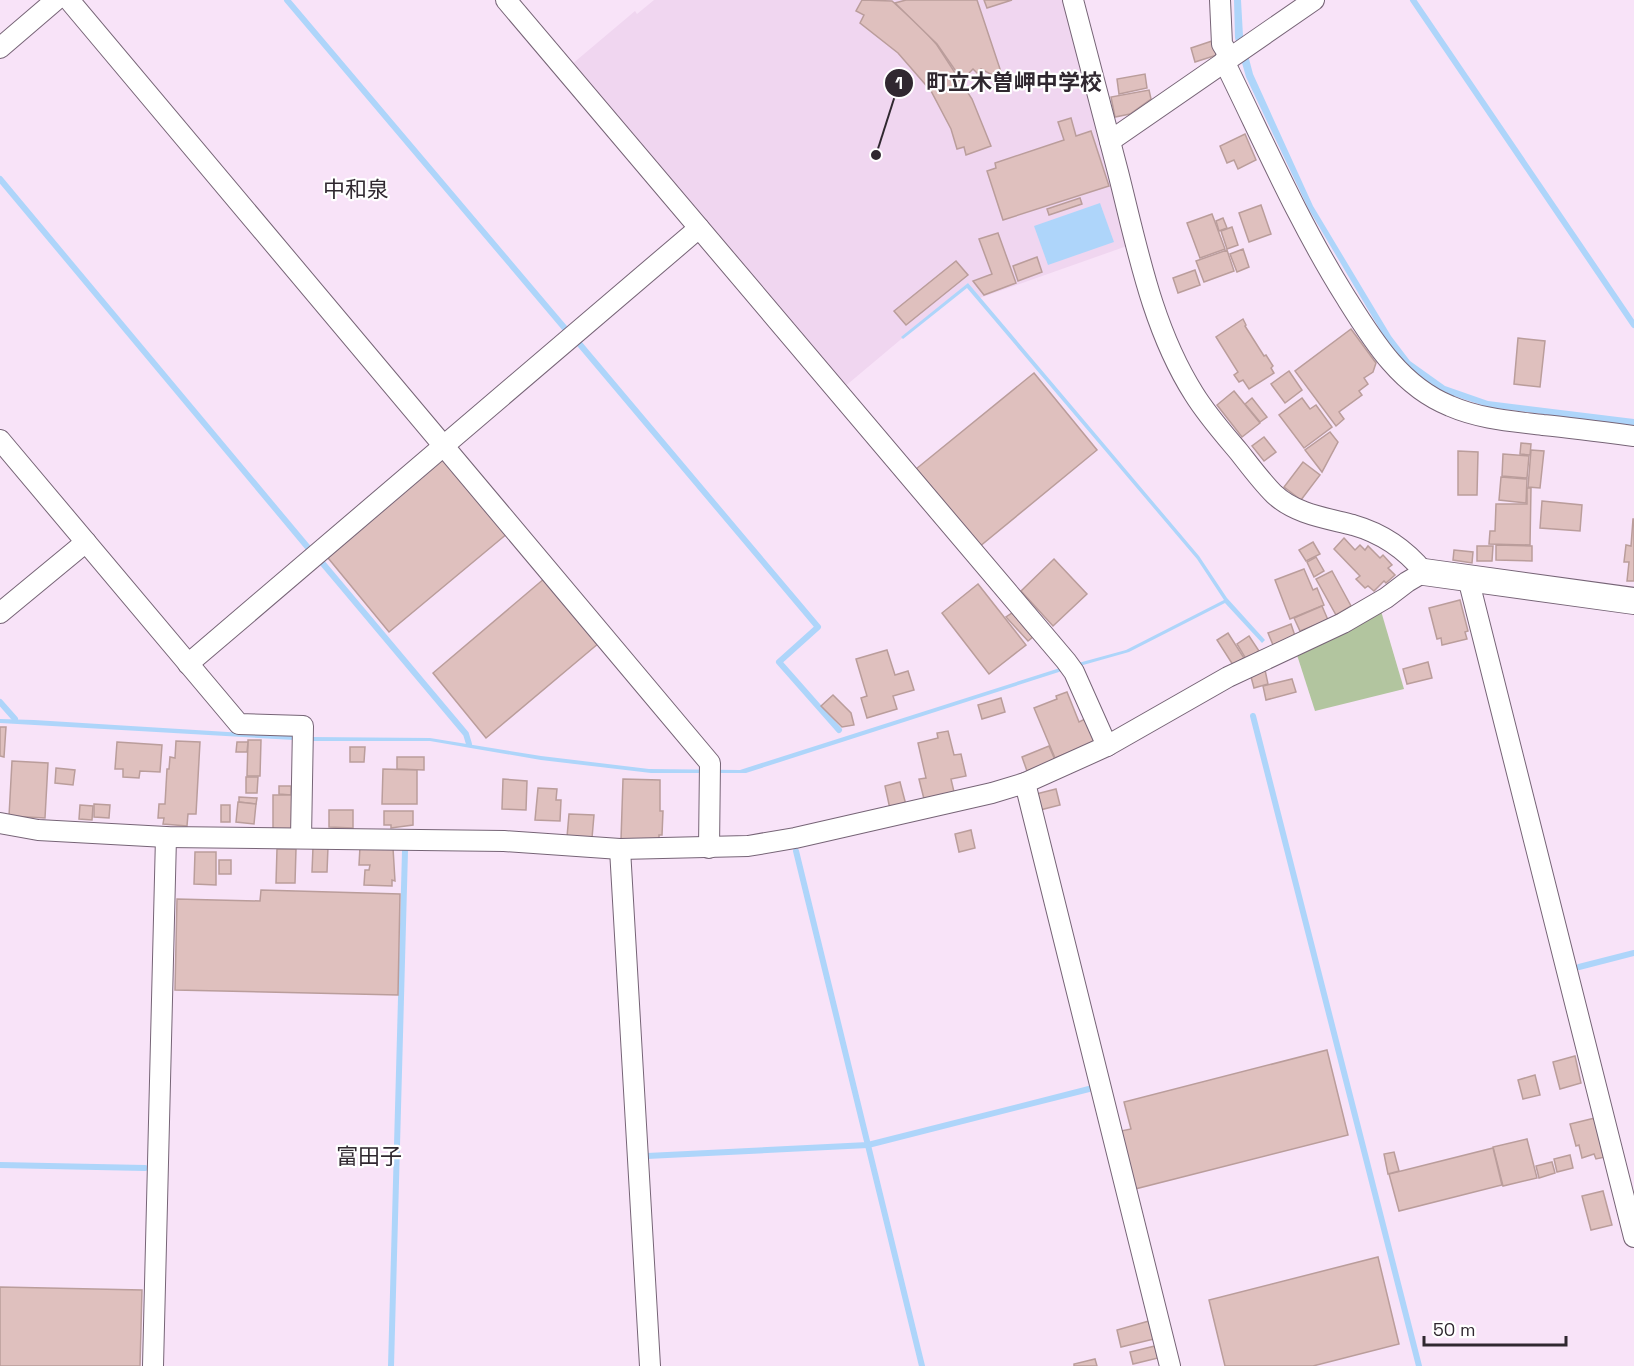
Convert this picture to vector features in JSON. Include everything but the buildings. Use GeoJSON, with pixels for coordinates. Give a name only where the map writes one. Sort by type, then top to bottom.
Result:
{"type":"FeatureCollection","features":[{"type":"Feature","properties":{"kind":"street"},"geometry":{"type":"LineString","coordinates":[[0,48],[57,0]]}},
{"type":"Feature","properties":{"kind":"street"},"geometry":{"type":"LineString","coordinates":[[69,0],[443,446],[710,771],[709,848]]}},
{"type":"Feature","properties":{"kind":"street"},"geometry":{"type":"LineString","coordinates":[[506,0],[1070,667],[1107,746]]}},
{"type":"Feature","properties":{"kind":"street"},"geometry":{"type":"LineString","coordinates":[[1073,0],[1142,269],[1160,321],[1193,393],[1274,494],[1305,513],[1371,532],[1394,544],[1413,558],[1424,572]]}},
{"type":"Feature","properties":{"kind":"street"},"geometry":{"type":"LineString","coordinates":[[1220,0],[1222,44],[1234,54],[1283,186],[1322,260],[1374,342],[1395,368],[1412,383],[1447,405],[1487,419],[1634,436]]}},
{"type":"Feature","properties":{"kind":"street"},"geometry":{"type":"LineString","coordinates":[[1110,141],[1314,0]]}},
{"type":"Feature","properties":{"kind":"street"},"geometry":{"type":"LineString","coordinates":[[188,664],[699,228]]}},
{"type":"Feature","properties":{"kind":"street"},"geometry":{"type":"LineString","coordinates":[[0,440],[239,724],[303,726],[301,838]]}},
{"type":"Feature","properties":{"kind":"street"},"geometry":{"type":"LineString","coordinates":[[0,613],[86,542]]}},
{"type":"Feature","properties":{"kind":"street"},"geometry":{"type":"LineString","coordinates":[[0,823],[38,830],[166,837],[504,841],[620,849],[748,846],[795,838],[992,793],[1025,783],[1107,746],[1228,677],[1343,623],[1424,572],[1634,601]]}},
{"type":"Feature","properties":{"kind":"street"},"geometry":{"type":"LineString","coordinates":[[1468,578],[1634,1237]]}},
{"type":"Feature","properties":{"kind":"street"},"geometry":{"type":"LineString","coordinates":[[1025,783],[1170,1366]]}},
{"type":"Feature","properties":{"kind":"street"},"geometry":{"type":"LineString","coordinates":[[153,1366],[166,837]]}},
{"type":"Feature","properties":{"kind":"street"},"geometry":{"type":"LineString","coordinates":[[620,849],[650,1366]]}},
{"type":"Feature","properties":{"kind":"shaded area"},"geometry":{"type":"Polygon","coordinates":[[[654,0],[1065,0],[1127,246],[980,298],[968,283],[843,388],[571,65],[635,11],[637,14],[654,0]]]}},
{"type":"Feature","properties":{"kind":"green space"},"geometry":{"type":"Polygon","coordinates":[[[1381,611],[1404,689],[1315,711],[1297,655],[1381,611]]]}},
{"type":"Feature","properties":{"kind":"water"},"geometry":{"type":"Polygon","coordinates":[[[1234,0],[1241,0],[1243,36],[1253,74],[1313,206],[1391,336],[1410,361],[1445,386],[1488,401],[1634,419],[1634,426],[1488,407],[1444,393],[1406,364],[1386,340],[1308,208],[1246,77],[1235,38],[1234,0]]]}},
{"type":"Feature","properties":{"kind":"water"},"geometry":{"type":"Polygon","coordinates":[[[1100,203],[1114,242],[1048,265],[1034,226],[1100,203]]]}},
{"type":"Feature","properties":{"kind":"water"},"geometry":{"type":"Polygon","coordinates":[[[968,283],[1199,556],[1227,598],[1265,640],[1262,643],[1225,603],[1129,652],[1062,671],[746,773],[651,773],[541,760],[430,741],[311,741],[0,723],[0,719],[34,720],[310,737],[430,738],[541,756],[649,769],[740,770],[1060,668],[1126,650],[1224,600],[1197,559],[967,288],[903,339],[901,337],[968,283]]]}},
{"type":"Feature","properties":{"kind":"waterway"},"geometry":{"type":"LineString","coordinates":[[287,0],[568,332]]}},
{"type":"Feature","properties":{"kind":"waterway"},"geometry":{"type":"LineString","coordinates":[[1413,0],[1634,325]]}},
{"type":"Feature","properties":{"kind":"waterway"},"geometry":{"type":"LineString","coordinates":[[0,179],[310,550]]}},
{"type":"Feature","properties":{"kind":"waterway"},"geometry":{"type":"LineString","coordinates":[[577,341],[818,627],[779,662],[839,730]]}},
{"type":"Feature","properties":{"kind":"waterway"},"geometry":{"type":"LineString","coordinates":[[319,559],[466,734],[469,744]]}},
{"type":"Feature","properties":{"kind":"waterway"},"geometry":{"type":"LineString","coordinates":[[0,702],[15,719]]}},
{"type":"Feature","properties":{"kind":"waterway"},"geometry":{"type":"LineString","coordinates":[[1253,716],[1419,1366]]}},
{"type":"Feature","properties":{"kind":"waterway"},"geometry":{"type":"LineString","coordinates":[[391,1366],[405,851]]}},
{"type":"Feature","properties":{"kind":"waterway"},"geometry":{"type":"LineString","coordinates":[[796,851],[922,1366]]}},
{"type":"Feature","properties":{"kind":"waterway"},"geometry":{"type":"LineString","coordinates":[[1579,967],[1634,953]]}},
{"type":"Feature","properties":{"kind":"waterway"},"geometry":{"type":"LineString","coordinates":[[647,1156],[868,1145],[1089,1089]]}},
{"type":"Feature","properties":{"kind":"waterway"},"geometry":{"type":"LineString","coordinates":[[0,1165],[145,1168]]}},
{"type":"Feature","properties":{"kind":"place","name":"町立木曽岬中学校"},"geometry":{"type":"Point","coordinates":[876,155]}},
{"type":"Feature","properties":{"kind":"district","name":"中和泉"},"geometry":{"type":"Point","coordinates":[356,189]}},
{"type":"Feature","properties":{"kind":"district","name":"富田子"},"geometry":{"type":"Point","coordinates":[369,1156]}}]}
